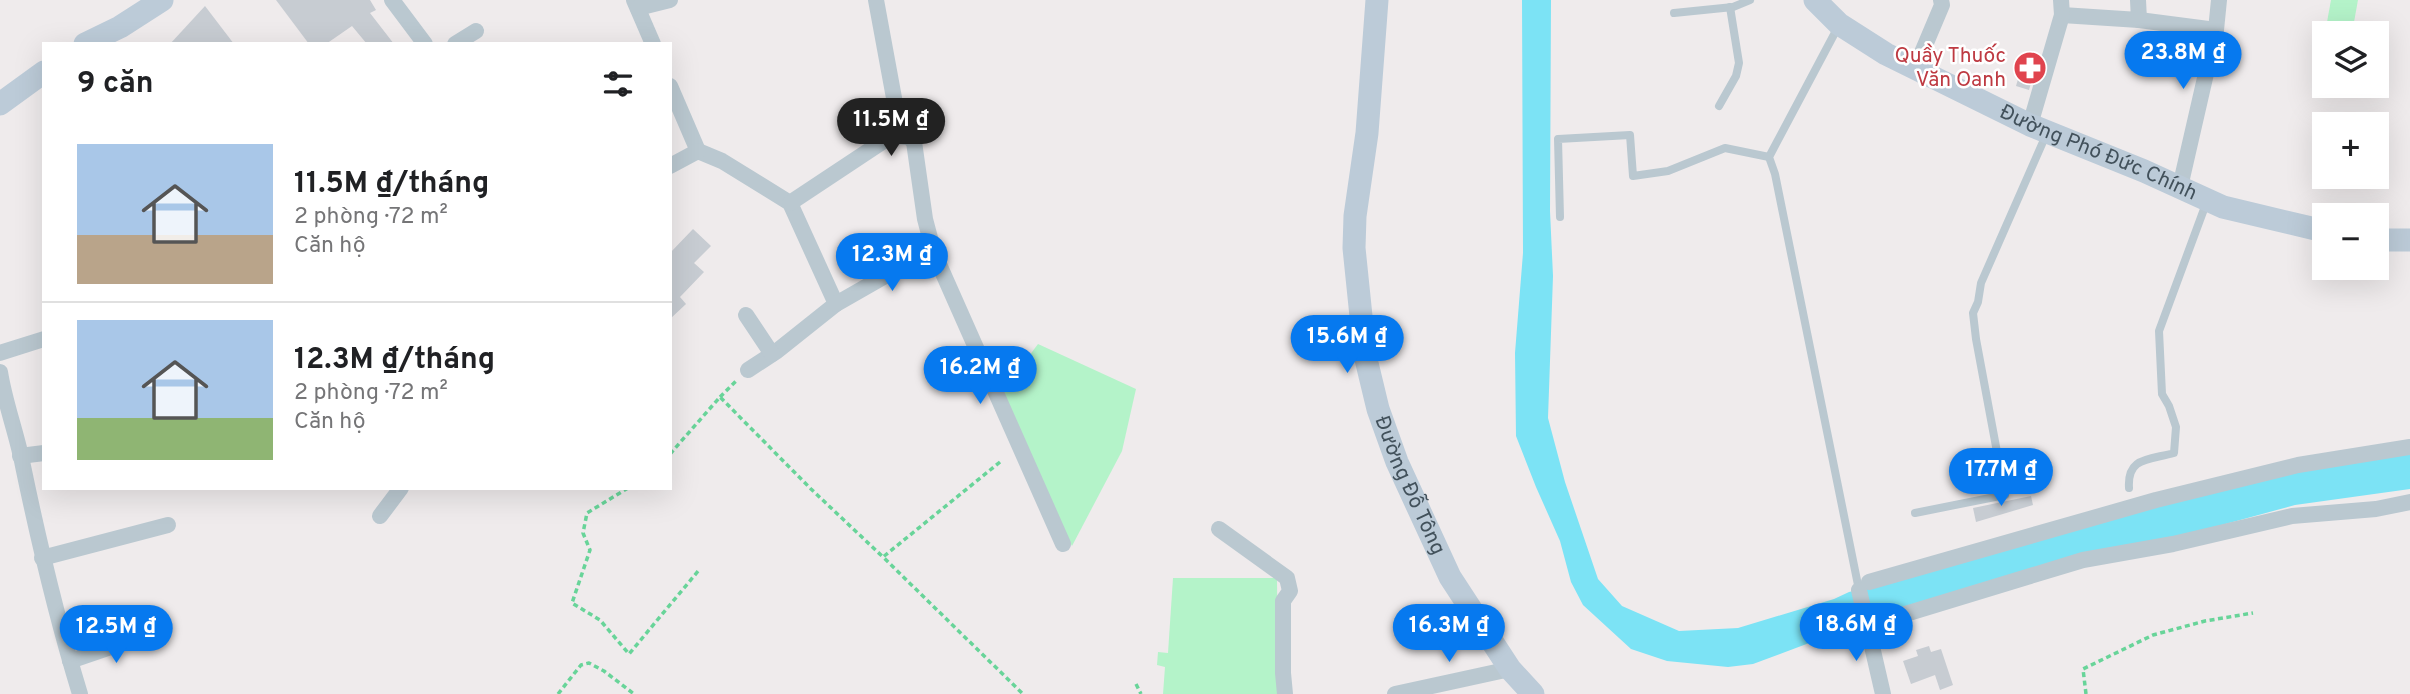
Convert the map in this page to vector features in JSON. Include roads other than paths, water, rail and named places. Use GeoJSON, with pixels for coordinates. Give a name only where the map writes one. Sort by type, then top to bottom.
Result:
{"type":"FeatureCollection","features":[{"type":"Feature","properties":{"kind":"main road"},"geometry":{"type":"LineString","coordinates":[[89,42],[120,27],[162,0]]}},
{"type":"Feature","properties":{"kind":"main road","name":"Đường Đỗ Tông"},"geometry":{"type":"LineString","coordinates":[[1377,0],[1367,133],[1355,216],[1356,281],[1365,355],[1378,409],[1397,462],[1450,577],[1510,669],[1533,694]]}},
{"type":"Feature","properties":{"kind":"main road","name":"Đường Phó Đức Chính"},"geometry":{"type":"LineString","coordinates":[[1815,0],[1839,24],[1916,69],[2039,129],[2208,198],[2223,207],[2312,228]]}},
{"type":"Feature","properties":{"kind":"main road"},"geometry":{"type":"LineString","coordinates":[[0,104],[42,73]]}},
{"type":"Feature","properties":{"kind":"main road"},"geometry":{"type":"LineString","coordinates":[[2389,240],[2410,240]]}},
{"type":"Feature","properties":{"kind":"street"},"geometry":{"type":"LineString","coordinates":[[392,0],[424,42]]}},
{"type":"Feature","properties":{"kind":"street"},"geometry":{"type":"LineString","coordinates":[[652,42],[636,4],[670,0]]}},
{"type":"Feature","properties":{"kind":"street"},"geometry":{"type":"LineString","coordinates":[[876,0],[901,136]]}},
{"type":"Feature","properties":{"kind":"street"},"geometry":{"type":"LineString","coordinates":[[1916,69],[1942,5],[1941,0]]}},
{"type":"Feature","properties":{"kind":"street"},"geometry":{"type":"LineString","coordinates":[[2138,0],[2138,20]]}},
{"type":"Feature","properties":{"kind":"street"},"geometry":{"type":"LineString","coordinates":[[2180,187],[2216,30],[2220,0]]}},
{"type":"Feature","properties":{"kind":"street"},"geometry":{"type":"LineString","coordinates":[[2039,129],[2062,8],[2216,30]]}},
{"type":"Feature","properties":{"kind":"street"},"geometry":{"type":"LineString","coordinates":[[458,42],[476,31]]}},
{"type":"Feature","properties":{"kind":"street"},"geometry":{"type":"LineString","coordinates":[[672,91],[698,151],[722,161],[790,203],[836,304]]}},
{"type":"Feature","properties":{"kind":"street"},"geometry":{"type":"LineString","coordinates":[[790,203],[885,140],[901,136],[914,142],[925,219],[933,253],[1063,544]]}},
{"type":"Feature","properties":{"kind":"street"},"geometry":{"type":"LineString","coordinates":[[672,165],[698,151]]}},
{"type":"Feature","properties":{"kind":"street"},"geometry":{"type":"LineString","coordinates":[[748,370],[836,304],[892,272],[933,253]]}},
{"type":"Feature","properties":{"kind":"street"},"geometry":{"type":"LineString","coordinates":[[746,315],[772,354]]}},
{"type":"Feature","properties":{"kind":"street"},"geometry":{"type":"LineString","coordinates":[[0,353],[42,340]]}},
{"type":"Feature","properties":{"kind":"street"},"geometry":{"type":"LineString","coordinates":[[0,372],[42,558],[80,694]]}},
{"type":"Feature","properties":{"kind":"street"},"geometry":{"type":"LineString","coordinates":[[1883,694],[1865,624],[1864,586],[2169,497],[2298,465],[2410,447]]}},
{"type":"Feature","properties":{"kind":"street"},"geometry":{"type":"LineString","coordinates":[[20,456],[42,453]]}},
{"type":"Feature","properties":{"kind":"street"},"geometry":{"type":"LineString","coordinates":[[380,516],[400,490]]}},
{"type":"Feature","properties":{"kind":"street"},"geometry":{"type":"LineString","coordinates":[[1865,624],[2083,560],[2173,544],[2292,516],[2376,509],[2410,502]]}},
{"type":"Feature","properties":{"kind":"street"},"geometry":{"type":"LineString","coordinates":[[42,558],[169,526]]}},
{"type":"Feature","properties":{"kind":"street"},"geometry":{"type":"LineString","coordinates":[[1219,529],[1296,587],[1283,601],[1285,694]]}},
{"type":"Feature","properties":{"kind":"street"},"geometry":{"type":"LineString","coordinates":[[70,662],[149,634]]}},
{"type":"Feature","properties":{"kind":"street"},"geometry":{"type":"LineString","coordinates":[[1395,694],[1510,669]]}},
{"type":"Feature","properties":{"kind":"lane"},"geometry":{"type":"LineString","coordinates":[[1674,13],[1730,7],[1751,0]]}},
{"type":"Feature","properties":{"kind":"lane"},"geometry":{"type":"LineString","coordinates":[[1719,106],[1736,76],[1739,63],[1730,7]]}},
{"type":"Feature","properties":{"kind":"lane"},"geometry":{"type":"LineString","coordinates":[[1839,24],[1769,157],[1775,174],[1864,586]]}},
{"type":"Feature","properties":{"kind":"lane"},"geometry":{"type":"LineString","coordinates":[[1915,513],[2005,495],[1973,313],[1978,303],[1981,283],[2039,129]]}},
{"type":"Feature","properties":{"kind":"lane"},"geometry":{"type":"LineString","coordinates":[[1560,217],[1558,139],[1630,135],[1633,176],[1668,171],[1725,148],[1769,157]]}},
{"type":"Feature","properties":{"kind":"lane"},"geometry":{"type":"LineString","coordinates":[[2129,488],[2128,473],[2132,466],[2175,453],[2176,427],[2162,394],[2158,331],[2208,198]]}},
{"type":"Feature","properties":{"kind":"water"},"geometry":{"type":"Polygon","coordinates":[[[1522,0],[1551,0],[1550,211],[1553,276],[1548,418],[1565,482],[1598,579],[1622,606],[1679,631],[1738,628],[1849,592],[1893,582],[2037,538],[2296,471],[2410,452],[2410,489],[2295,505],[1857,625],[1753,664],[1728,667],[1667,661],[1631,649],[1583,605],[1571,582],[1560,541],[1516,436],[1515,353],[1523,253],[1522,0]]]}},
{"type":"Feature","properties":{"kind":"place","name":"Quầy Thuốc Văn Oanh"},"geometry":{"type":"Point","coordinates":[2030,68]}}]}
